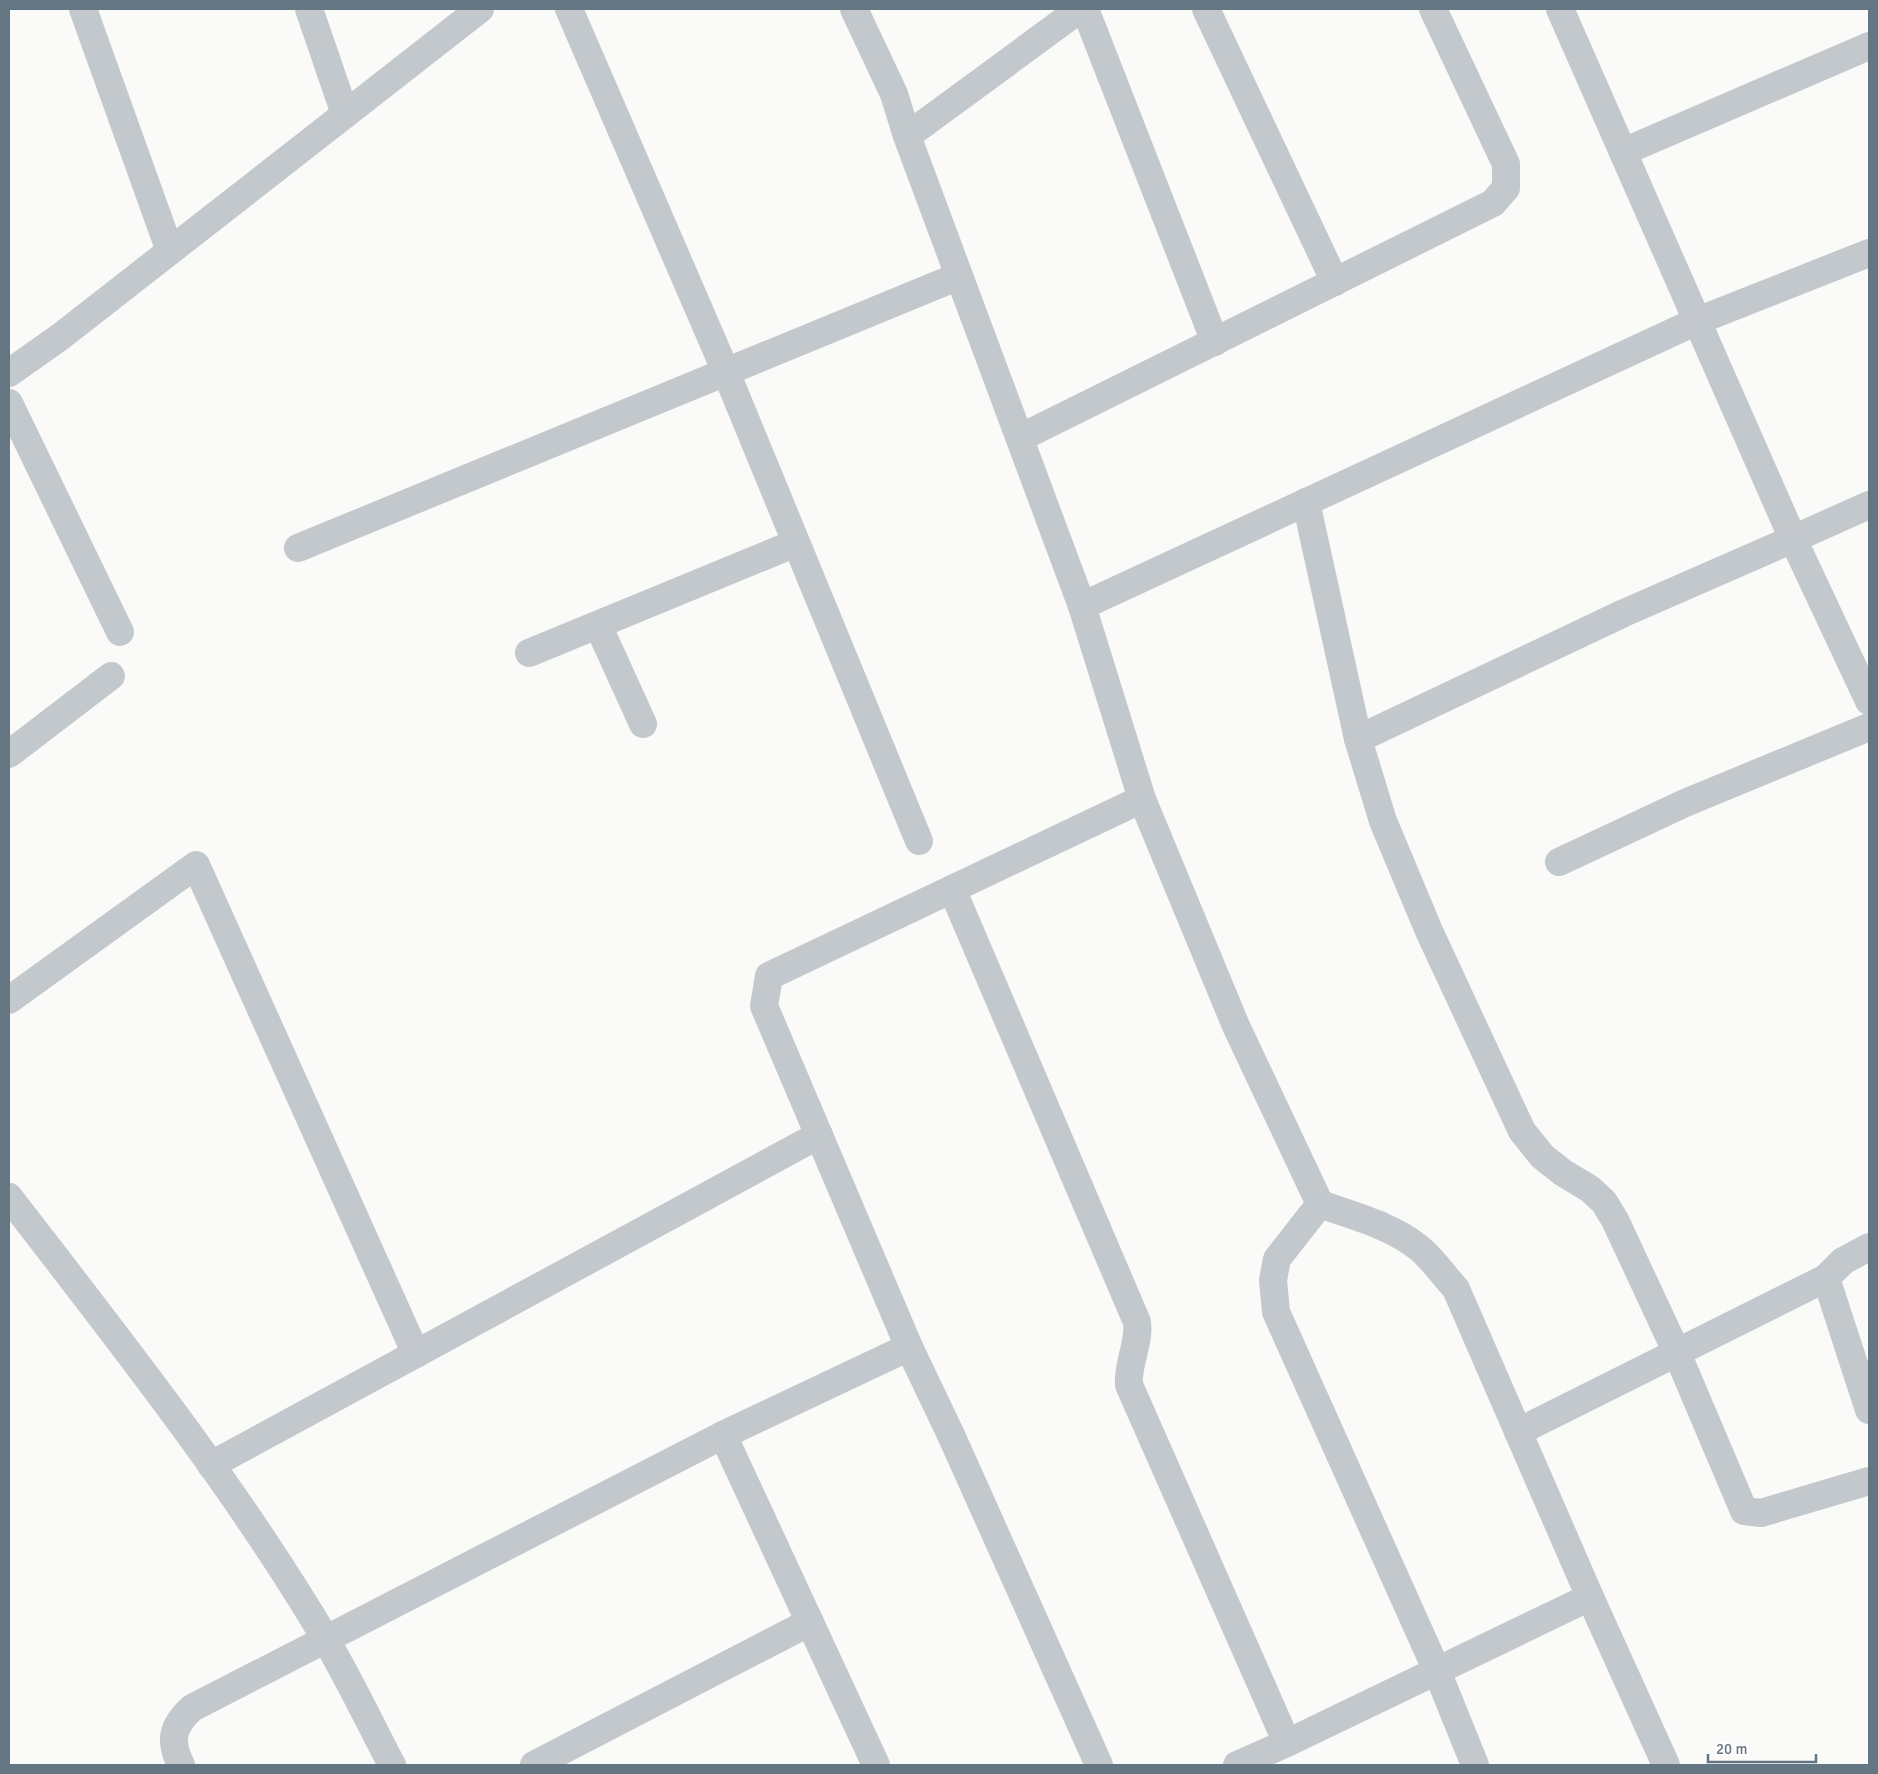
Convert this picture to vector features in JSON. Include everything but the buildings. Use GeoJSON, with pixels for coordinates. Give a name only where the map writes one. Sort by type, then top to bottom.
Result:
{"type":"FeatureCollection","features":[{"type":"Feature","properties":{"kind":"street"},"geometry":{"type":"LineString","coordinates":[[83,9],[170,251]]}},
{"type":"Feature","properties":{"kind":"street"},"geometry":{"type":"LineString","coordinates":[[309,9],[345,114]]}},
{"type":"Feature","properties":{"kind":"street"},"geometry":{"type":"LineString","coordinates":[[9,374],[480,9]]}},
{"type":"Feature","properties":{"kind":"street"},"geometry":{"type":"LineString","coordinates":[[569,9],[726,372],[920,841]]}},
{"type":"Feature","properties":{"kind":"street"},"geometry":{"type":"LineString","coordinates":[[854,9],[894,94],[907,136],[1082,606],[1142,799],[1236,1026],[1320,1204],[1404,1237],[1421,1249],[1456,1289],[1590,1597],[1666,1765]]}},
{"type":"Feature","properties":{"kind":"street"},"geometry":{"type":"LineString","coordinates":[[907,136],[1080,9]]}},
{"type":"Feature","properties":{"kind":"street"},"geometry":{"type":"LineString","coordinates":[[1085,9],[1215,342]]}},
{"type":"Feature","properties":{"kind":"street"},"geometry":{"type":"LineString","coordinates":[[1206,9],[1335,282]]}},
{"type":"Feature","properties":{"kind":"street"},"geometry":{"type":"LineString","coordinates":[[1020,438],[1493,203],[1506,188],[1506,164],[1433,9]]}},
{"type":"Feature","properties":{"kind":"street"},"geometry":{"type":"LineString","coordinates":[[1560,9],[1793,539],[1869,701]]}},
{"type":"Feature","properties":{"kind":"street"},"geometry":{"type":"LineString","coordinates":[[1623,152],[1869,46]]}},
{"type":"Feature","properties":{"kind":"street"},"geometry":{"type":"LineString","coordinates":[[1082,606],[1697,321],[1869,253]]}},
{"type":"Feature","properties":{"kind":"street"},"geometry":{"type":"LineString","coordinates":[[298,548],[959,276]]}},
{"type":"Feature","properties":{"kind":"street"},"geometry":{"type":"LineString","coordinates":[[9,403],[120,632]]}},
{"type":"Feature","properties":{"kind":"street"},"geometry":{"type":"LineString","coordinates":[[1306,502],[1358,739],[1383,821],[1429,930],[1522,1131],[1542,1156],[1562,1172],[1590,1189],[1604,1202],[1615,1220],[1677,1353],[1744,1511],[1761,1513],[1869,1481]]}},
{"type":"Feature","properties":{"kind":"street"},"geometry":{"type":"LineString","coordinates":[[1358,739],[1624,613],[1869,505]]}},
{"type":"Feature","properties":{"kind":"street"},"geometry":{"type":"LineString","coordinates":[[529,653],[796,543]]}},
{"type":"Feature","properties":{"kind":"street"},"geometry":{"type":"LineString","coordinates":[[598,625],[642,724]]}},
{"type":"Feature","properties":{"kind":"street"},"geometry":{"type":"LineString","coordinates":[[9,754],[111,676]]}},
{"type":"Feature","properties":{"kind":"street"},"geometry":{"type":"LineString","coordinates":[[1559,862],[1684,804],[1869,727]]}},
{"type":"Feature","properties":{"kind":"street"},"geometry":{"type":"LineString","coordinates":[[1099,1765],[951,1434],[909,1347],[764,1006],[769,976],[1142,799]]}},
{"type":"Feature","properties":{"kind":"street"},"geometry":{"type":"LineString","coordinates":[[9,1000],[196,865],[416,1354]]}},
{"type":"Feature","properties":{"kind":"street"},"geometry":{"type":"LineString","coordinates":[[952,888],[1137,1322],[1138,1331],[1128,1376],[1129,1385],[1287,1743]]}},
{"type":"Feature","properties":{"kind":"street"},"geometry":{"type":"LineString","coordinates":[[210,1465],[819,1135]]}},
{"type":"Feature","properties":{"kind":"street"},"geometry":{"type":"LineString","coordinates":[[9,1197],[18,1228],[87,1297],[238,1503],[325,1639],[392,1765]]}},
{"type":"Feature","properties":{"kind":"street"},"geometry":{"type":"LineString","coordinates":[[1320,1204],[1277,1259],[1273,1280],[1276,1312],[1437,1671],[1475,1765]]}},
{"type":"Feature","properties":{"kind":"street"},"geometry":{"type":"LineString","coordinates":[[1518,1432],[1826,1278],[1843,1261],[1869,1247]]}},
{"type":"Feature","properties":{"kind":"street"},"geometry":{"type":"LineString","coordinates":[[1826,1278],[1869,1410]]}},
{"type":"Feature","properties":{"kind":"street"},"geometry":{"type":"LineString","coordinates":[[181,1765],[174,1751],[174,1730],[181,1717],[192,1708],[723,1435],[909,1347]]}},
{"type":"Feature","properties":{"kind":"street"},"geometry":{"type":"LineString","coordinates":[[723,1435],[876,1765]]}},
{"type":"Feature","properties":{"kind":"street"},"geometry":{"type":"LineString","coordinates":[[1237,1765],[1287,1743],[1590,1597]]}},
{"type":"Feature","properties":{"kind":"street"},"geometry":{"type":"LineString","coordinates":[[534,1765],[810,1622]]}}]}
